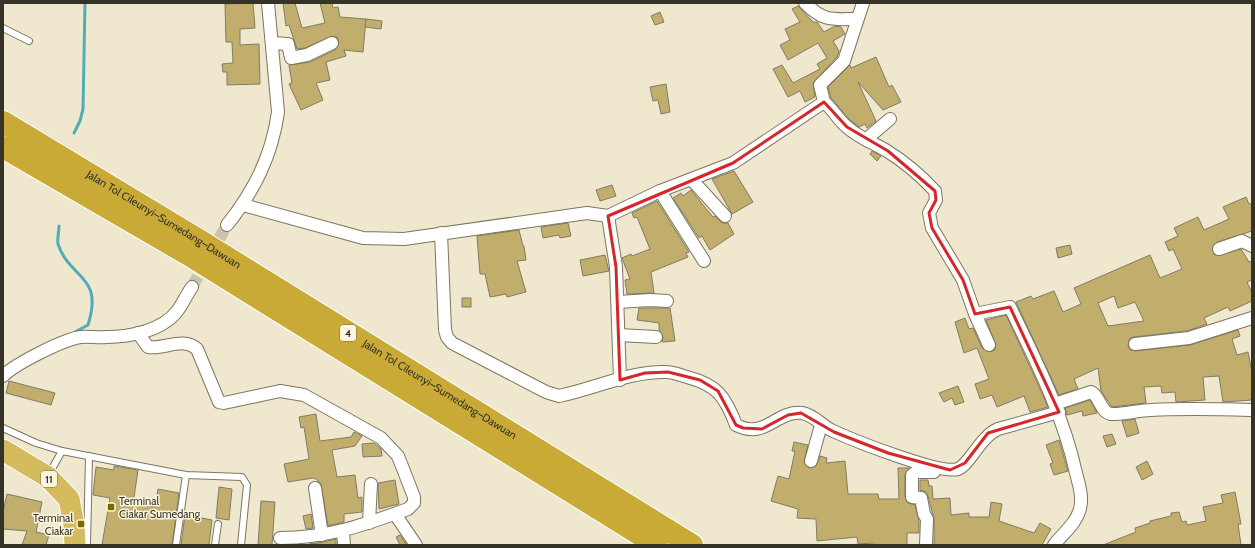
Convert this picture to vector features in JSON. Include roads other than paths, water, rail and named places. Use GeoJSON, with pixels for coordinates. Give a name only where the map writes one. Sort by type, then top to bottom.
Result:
{"type":"FeatureCollection","features":[{"type":"Feature","properties":{"kind":"highway","name":"Jalan Tol Cileunyi–Sumedang–Dawuan"},"geometry":{"type":"LineString","coordinates":[[3,122],[202,242],[692,545]]}},
{"type":"Feature","properties":{"kind":"highway","name":"Jalan Tol Cileunyi–Sumedang–Dawuan"},"geometry":{"type":"LineString","coordinates":[[3,147],[189,255],[656,545]]}},
{"type":"Feature","properties":{"kind":"highway","name":"11"},"geometry":{"type":"LineString","coordinates":[[3,450],[48,477],[69,499],[74,525],[75,545]]}},
{"type":"Feature","properties":{"kind":"street"},"geometry":{"type":"LineString","coordinates":[[227,225],[243,205],[266,163],[276,124],[278,112],[273,43],[268,3]]}},
{"type":"Feature","properties":{"kind":"street"},"geometry":{"type":"LineString","coordinates":[[805,3],[814,12],[826,19],[857,19]]}},
{"type":"Feature","properties":{"kind":"street"},"geometry":{"type":"LineString","coordinates":[[863,3],[844,61],[820,84],[824,102],[847,127],[868,141],[888,151],[909,167],[935,191],[936,200],[928,213],[932,228],[963,280],[975,314],[989,345]]}},
{"type":"Feature","properties":{"kind":"street"},"geometry":{"type":"LineString","coordinates":[[273,43],[288,44],[291,58],[307,55],[332,43]]}},
{"type":"Feature","properties":{"kind":"street"},"geometry":{"type":"LineString","coordinates":[[243,205],[363,238],[404,239],[587,213],[608,216],[660,192],[733,163],[824,102]]}},
{"type":"Feature","properties":{"kind":"street"},"geometry":{"type":"LineString","coordinates":[[868,141],[870,136],[890,119]]}},
{"type":"Feature","properties":{"kind":"street"},"geometry":{"type":"LineString","coordinates":[[692,180],[725,216]]}},
{"type":"Feature","properties":{"kind":"street"},"geometry":{"type":"LineString","coordinates":[[660,192],[704,261]]}},
{"type":"Feature","properties":{"kind":"street"},"geometry":{"type":"LineString","coordinates":[[608,216],[616,267],[620,380]]}},
{"type":"Feature","properties":{"kind":"street"},"geometry":{"type":"LineString","coordinates":[[441,233],[445,289],[445,330],[447,337],[452,344],[546,392],[559,396],[645,373],[668,372],[710,384],[718,391],[731,412],[736,425],[743,428],[762,429],[788,415],[802,413],[813,418],[821,425],[888,453],[921,464],[950,470],[959,469],[988,433],[1057,408],[1091,392],[1098,397],[1106,411],[1111,414],[1136,410],[1188,408],[1252,410]]}},
{"type":"Feature","properties":{"kind":"street"},"geometry":{"type":"LineString","coordinates":[[1218,249],[1242,241],[1252,246]]}},
{"type":"Feature","properties":{"kind":"street"},"geometry":{"type":"LineString","coordinates":[[3,376],[12,368],[67,340],[82,336],[130,336],[168,320],[178,311],[192,287]]}},
{"type":"Feature","properties":{"kind":"street"},"geometry":{"type":"LineString","coordinates":[[618,302],[650,300],[667,301]]}},
{"type":"Feature","properties":{"kind":"street"},"geometry":{"type":"LineString","coordinates":[[975,314],[1010,307],[1057,408],[1071,451],[1082,496],[1080,509],[1074,523],[1054,545]]}},
{"type":"Feature","properties":{"kind":"street"},"geometry":{"type":"LineString","coordinates":[[1135,344],[1189,338],[1252,318]]}},
{"type":"Feature","properties":{"kind":"street"},"geometry":{"type":"LineString","coordinates":[[138,333],[148,347],[154,348],[180,343],[193,345],[197,349],[219,402],[224,403],[280,391],[291,392],[304,396],[381,438],[398,456],[414,497],[414,503],[408,509],[343,531],[307,538],[280,538]]}},
{"type":"Feature","properties":{"kind":"street"},"geometry":{"type":"LineString","coordinates":[[619,335],[656,337]]}},
{"type":"Feature","properties":{"kind":"street"},"geometry":{"type":"LineString","coordinates":[[811,461],[821,425]]}},
{"type":"Feature","properties":{"kind":"street"},"geometry":{"type":"LineString","coordinates":[[926,545],[928,519],[924,514],[921,498],[912,497],[912,474],[916,472],[934,472],[939,468]]}},
{"type":"Feature","properties":{"kind":"street"},"geometry":{"type":"LineString","coordinates":[[369,523],[371,484]]}},
{"type":"Feature","properties":{"kind":"street"},"geometry":{"type":"LineString","coordinates":[[314,488],[322,535]]}},
{"type":"Feature","properties":{"kind":"street"},"geometry":{"type":"LineString","coordinates":[[394,514],[416,545]]}},
{"type":"Feature","properties":{"kind":"street"},"geometry":{"type":"LineString","coordinates":[[343,531],[344,545]]}},
{"type":"Feature","properties":{"kind":"lane"},"geometry":{"type":"LineString","coordinates":[[3,28],[29,41]]}},
{"type":"Feature","properties":{"kind":"lane"},"geometry":{"type":"LineString","coordinates":[[3,428],[36,443],[62,451],[186,475],[242,477],[247,485],[241,545]]}},
{"type":"Feature","properties":{"kind":"lane"},"geometry":{"type":"LineString","coordinates":[[48,477],[62,451]]}},
{"type":"Feature","properties":{"kind":"lane"},"geometry":{"type":"LineString","coordinates":[[87,545],[89,456]]}},
{"type":"Feature","properties":{"kind":"lane"},"geometry":{"type":"LineString","coordinates":[[176,545],[186,475]]}},
{"type":"Feature","properties":{"kind":"lane"},"geometry":{"type":"LineString","coordinates":[[215,545],[218,524]]}},
{"type":"Feature","properties":{"kind":"waterway"},"geometry":{"type":"LineString","coordinates":[[74,133],[80,121],[83,109],[85,3]]}},
{"type":"Feature","properties":{"kind":"waterway"},"geometry":{"type":"LineString","coordinates":[[59,226],[58,244],[63,256],[84,279],[89,286],[92,296],[92,308],[88,325],[75,332]]}},
{"type":"Feature","properties":{"kind":"tunnel"},"geometry":{"type":"LineString","coordinates":[[192,287],[227,225]]}},
{"type":"Feature","properties":{"kind":"place","name":"Terminal Ciakar Sumedang"},"geometry":{"type":"Point","coordinates":[111,507]}},
{"type":"Feature","properties":{"kind":"place","name":"Terminal Ciakar"},"geometry":{"type":"Point","coordinates":[81,524]}}]}
